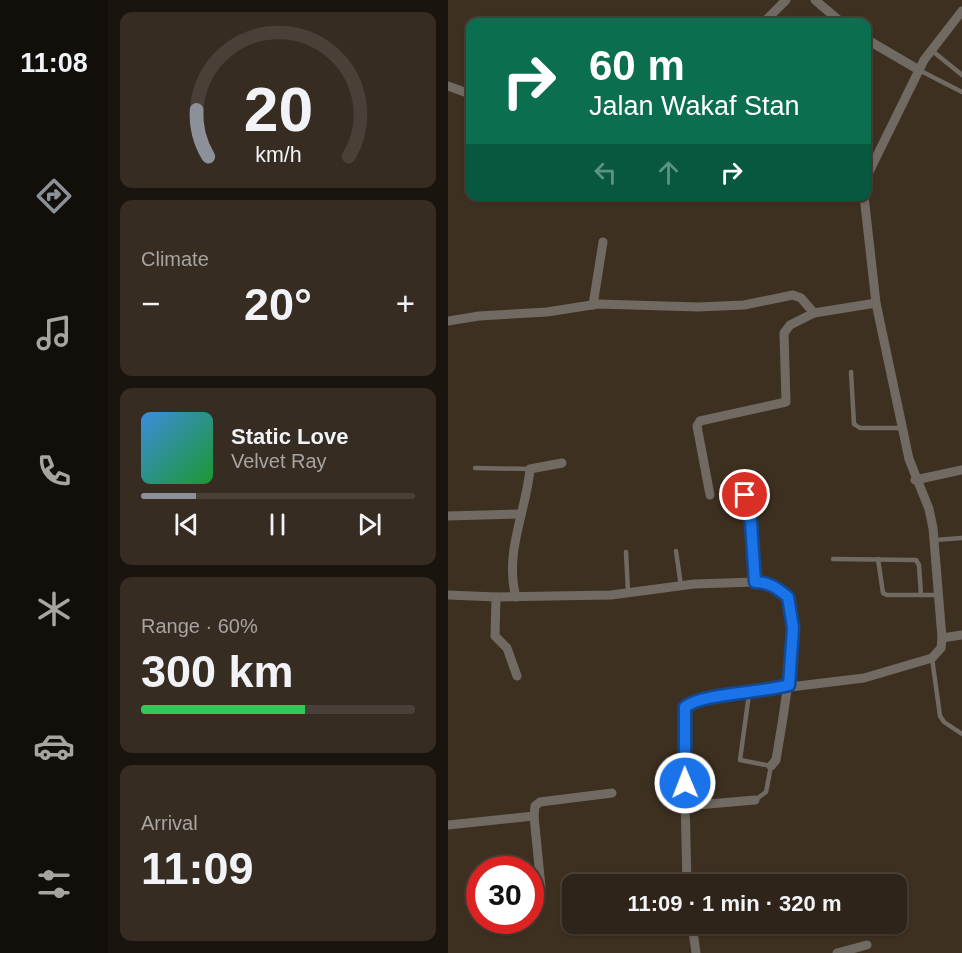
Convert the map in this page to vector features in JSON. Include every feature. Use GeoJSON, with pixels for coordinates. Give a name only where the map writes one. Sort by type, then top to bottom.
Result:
{"type":"FeatureCollection","features":[{"type":"Feature","properties":{"kind":"street"},"geometry":{"type":"LineString","coordinates":[[768,18],[786,0]]}},
{"type":"Feature","properties":{"kind":"street"},"geometry":{"type":"LineString","coordinates":[[815,0],[836,18]]}},
{"type":"Feature","properties":{"kind":"street"},"geometry":{"type":"LineString","coordinates":[[871,168],[930,49],[961,11]]}},
{"type":"Feature","properties":{"kind":"street"},"geometry":{"type":"LineString","coordinates":[[871,42],[919,70]]}},
{"type":"Feature","properties":{"kind":"street"},"geometry":{"type":"LineString","coordinates":[[448,86],[466,93]]}},
{"type":"Feature","properties":{"kind":"street"},"geometry":{"type":"LineString","coordinates":[[687,874],[685,707],[699,698],[749,694],[789,685],[864,678],[932,658],[941,648],[935,540],[929,509],[915,480],[902,428],[876,303],[865,201]]}},
{"type":"Feature","properties":{"kind":"street"},"geometry":{"type":"LineString","coordinates":[[593,305],[603,242]]}},
{"type":"Feature","properties":{"kind":"street"},"geometry":{"type":"LineString","coordinates":[[448,321],[479,316],[505,317],[593,305],[698,307],[744,305],[793,295],[801,298],[814,313]]}},
{"type":"Feature","properties":{"kind":"street"},"geometry":{"type":"LineString","coordinates":[[710,495],[697,426],[700,421],[786,402],[784,333],[790,326],[814,313],[876,303]]}},
{"type":"Feature","properties":{"kind":"street"},"geometry":{"type":"LineString","coordinates":[[516,597],[511,578],[530,469],[562,464]]}},
{"type":"Feature","properties":{"kind":"street"},"geometry":{"type":"LineString","coordinates":[[915,480],[961,470]]}},
{"type":"Feature","properties":{"kind":"street"},"geometry":{"type":"LineString","coordinates":[[745,495],[751,523],[755,582]]}},
{"type":"Feature","properties":{"kind":"street"},"geometry":{"type":"LineString","coordinates":[[448,516],[521,514]]}},
{"type":"Feature","properties":{"kind":"street"},"geometry":{"type":"LineString","coordinates":[[448,595],[516,597],[628,592],[681,586],[755,582],[764,582],[777,587],[788,597],[793,628],[789,685],[776,760],[771,766]]}},
{"type":"Feature","properties":{"kind":"street"},"geometry":{"type":"LineString","coordinates":[[496,597],[495,636],[507,648],[517,676]]}},
{"type":"Feature","properties":{"kind":"street"},"geometry":{"type":"LineString","coordinates":[[942,638],[961,635]]}},
{"type":"Feature","properties":{"kind":"street"},"geometry":{"type":"LineString","coordinates":[[538,856],[535,816],[538,803],[612,793]]}},
{"type":"Feature","properties":{"kind":"street"},"geometry":{"type":"LineString","coordinates":[[685,806],[756,800]]}},
{"type":"Feature","properties":{"kind":"street"},"geometry":{"type":"LineString","coordinates":[[448,825],[535,816]]}},
{"type":"Feature","properties":{"kind":"street"},"geometry":{"type":"LineString","coordinates":[[693,934],[696,953]]}},
{"type":"Feature","properties":{"kind":"street"},"geometry":{"type":"LineString","coordinates":[[836,953],[867,945]]}},
{"type":"Feature","properties":{"kind":"lane"},"geometry":{"type":"LineString","coordinates":[[930,49],[961,75]]}},
{"type":"Feature","properties":{"kind":"lane"},"geometry":{"type":"LineString","coordinates":[[919,70],[961,92]]}},
{"type":"Feature","properties":{"kind":"lane"},"geometry":{"type":"LineString","coordinates":[[851,372],[854,424],[860,428],[902,428]]}},
{"type":"Feature","properties":{"kind":"lane"},"geometry":{"type":"LineString","coordinates":[[475,468],[530,469]]}},
{"type":"Feature","properties":{"kind":"lane"},"geometry":{"type":"LineString","coordinates":[[935,540],[961,538]]}},
{"type":"Feature","properties":{"kind":"lane"},"geometry":{"type":"LineString","coordinates":[[676,551],[681,586]]}},
{"type":"Feature","properties":{"kind":"lane"},"geometry":{"type":"LineString","coordinates":[[626,552],[628,592]]}},
{"type":"Feature","properties":{"kind":"lane"},"geometry":{"type":"LineString","coordinates":[[833,559],[916,560],[919,565],[920,595]]}},
{"type":"Feature","properties":{"kind":"lane"},"geometry":{"type":"LineString","coordinates":[[878,559],[883,593],[887,595],[938,595]]}},
{"type":"Feature","properties":{"kind":"lane"},"geometry":{"type":"LineString","coordinates":[[932,658],[940,716],[944,722],[961,734]]}},
{"type":"Feature","properties":{"kind":"lane"},"geometry":{"type":"LineString","coordinates":[[749,694],[740,759],[771,766],[766,792],[756,800]]}},
{"type":"Feature","properties":{"kind":"route"},"geometry":{"type":"LineString","coordinates":[[685,783],[683,713],[685,707],[699,698],[767,692],[789,685],[793,628],[788,597],[777,587],[764,582],[755,582],[751,559],[751,523],[745,495]]}}]}
